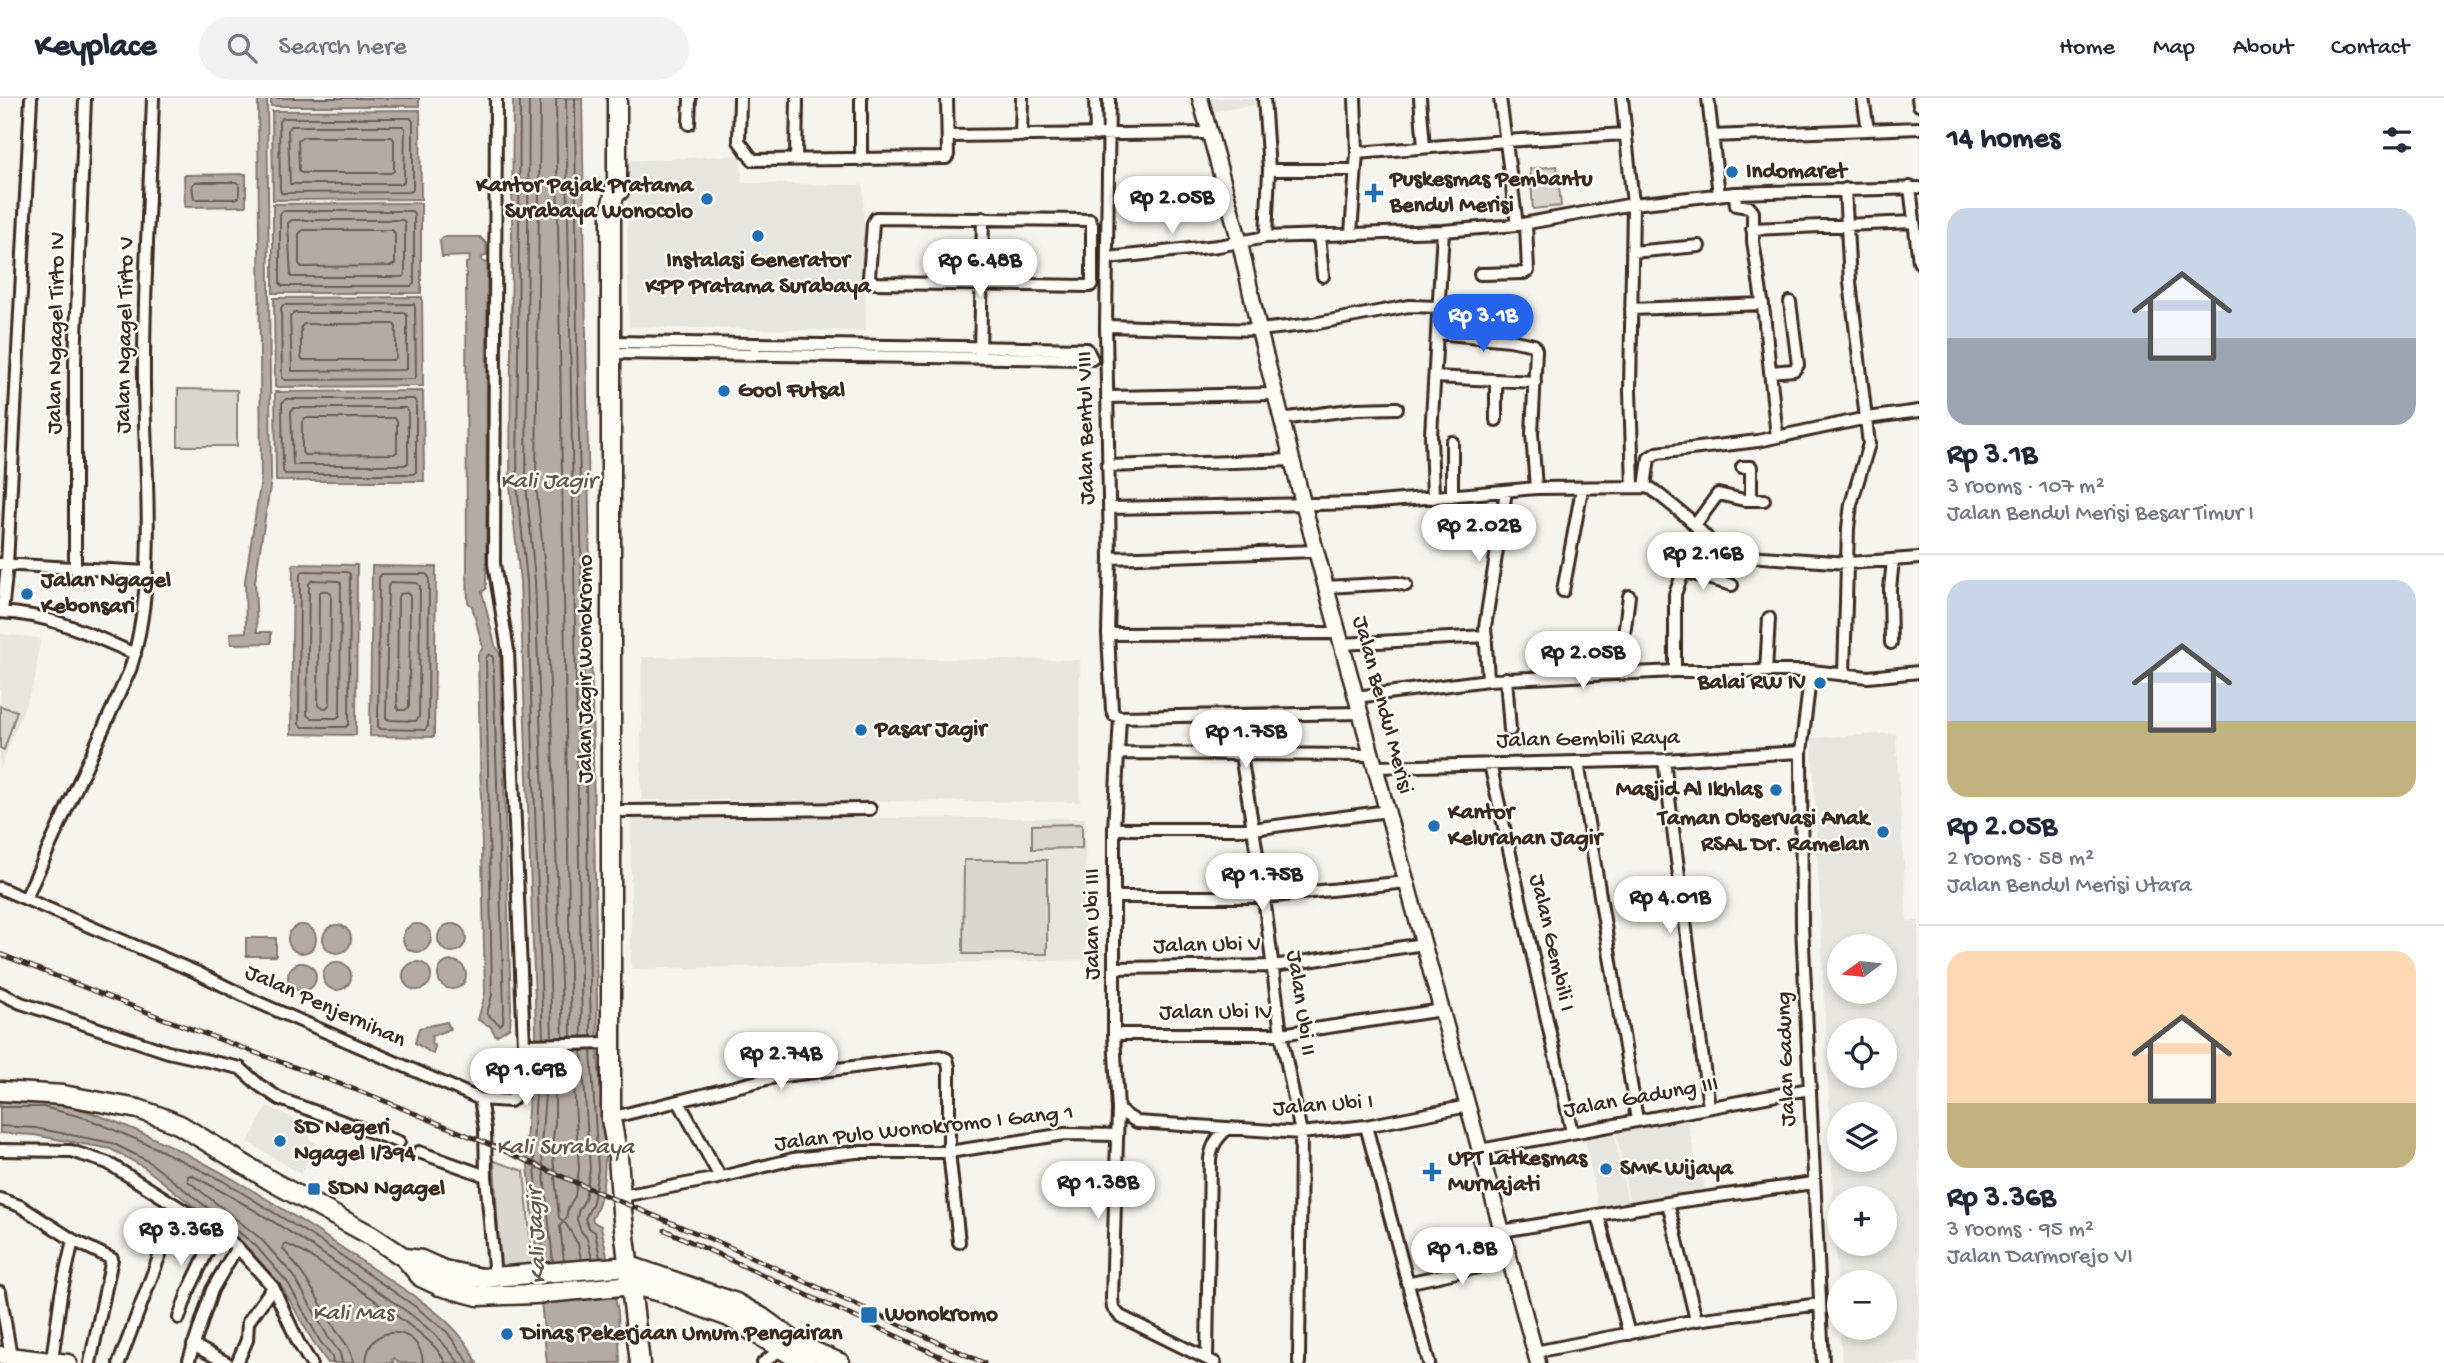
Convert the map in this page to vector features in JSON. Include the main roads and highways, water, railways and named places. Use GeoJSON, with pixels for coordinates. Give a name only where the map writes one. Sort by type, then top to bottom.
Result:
{"type":"FeatureCollection","features":[{"type":"Feature","properties":{"kind":"main road","name":"Jalan Jagir Wonokromo"},"geometry":{"type":"LineString","coordinates":[[617,98],[617,180],[611,209],[616,347],[617,971],[622,1115],[618,1157]]}},
{"type":"Feature","properties":{"kind":"main road","name":"Jalan Jagir Wonokromo"},"geometry":{"type":"LineString","coordinates":[[616,515],[622,811],[617,971],[605,1043],[611,1119],[618,1157],[640,1363]]}},
{"type":"Feature","properties":{"kind":"main road"},"geometry":{"type":"LineString","coordinates":[[0,1091],[73,1096],[138,1109],[180,1125],[273,1182],[372,1236],[405,1258],[422,1277],[459,1292],[478,1296],[535,1294],[633,1285],[661,1292],[729,1317],[805,1363]]}},
{"type":"Feature","properties":{"kind":"main road"},"geometry":{"type":"LineString","coordinates":[[405,1258],[421,1260],[444,1270],[473,1277],[495,1278],[630,1266],[736,1303],[761,1317],[801,1346],[840,1363]]}},
{"type":"Feature","properties":{"kind":"main road"},"geometry":{"type":"LineString","coordinates":[[5,1356],[60,1361]]}},
{"type":"Feature","properties":{"kind":"water"},"geometry":{"type":"Polygon","coordinates":[[[258,98],[267,98],[271,480],[255,581],[257,632],[271,632],[271,643],[231,644],[230,633],[246,632],[245,581],[261,480],[258,98]]]}},
{"type":"Feature","properties":{"kind":"water"},"geometry":{"type":"Polygon","coordinates":[[[271,98],[419,98],[419,106],[271,106],[271,98]]]}},
{"type":"Feature","properties":{"kind":"water","name":"Kali Jagir"},"geometry":{"type":"Polygon","coordinates":[[[513,98],[582,98],[598,1058],[605,1140],[603,1183],[592,1219],[601,1226],[618,1312],[620,1363],[547,1363],[526,1145],[529,1093],[521,1086],[520,1075],[532,1070],[537,1058],[520,581],[510,485],[513,98]]]}},
{"type":"Feature","properties":{"kind":"water"},"geometry":{"type":"Polygon","coordinates":[[[420,110],[421,199],[273,200],[272,111],[420,110]]]}},
{"type":"Feature","properties":{"kind":"water"},"geometry":{"type":"Polygon","coordinates":[[[246,174],[246,206],[185,207],[184,175],[246,174]]]}},
{"type":"Feature","properties":{"kind":"water"},"geometry":{"type":"Polygon","coordinates":[[[421,203],[421,293],[273,293],[273,204],[421,203]]]}},
{"type":"Feature","properties":{"kind":"water"},"geometry":{"type":"Polygon","coordinates":[[[443,237],[480,237],[486,243],[487,255],[482,257],[482,261],[487,263],[486,589],[482,592],[495,645],[500,654],[511,1008],[510,1027],[496,1036],[490,1026],[478,1020],[485,994],[478,654],[483,648],[472,606],[468,602],[466,263],[469,262],[470,256],[442,257],[440,241],[443,237]]]}},
{"type":"Feature","properties":{"kind":"water"},"geometry":{"type":"Polygon","coordinates":[[[422,297],[423,386],[275,387],[274,298],[422,297]]]}},
{"type":"Feature","properties":{"kind":"water"},"geometry":{"type":"Polygon","coordinates":[[[423,391],[424,481],[276,481],[275,392],[423,391]]]}},
{"type":"Feature","properties":{"kind":"water"},"geometry":{"type":"Polygon","coordinates":[[[293,564],[357,565],[356,735],[291,734],[293,564]]]}},
{"type":"Feature","properties":{"kind":"water"},"geometry":{"type":"Polygon","coordinates":[[[372,566],[436,567],[434,737],[370,736],[372,566]]]}},
{"type":"Feature","properties":{"kind":"water"},"geometry":{"type":"Polygon","coordinates":[[[417,924],[427,928],[431,938],[427,948],[417,952],[407,948],[403,938],[407,928],[417,924]]]}},
{"type":"Feature","properties":{"kind":"water"},"geometry":{"type":"Polygon","coordinates":[[[452,924],[462,928],[466,938],[462,948],[452,952],[442,948],[438,938],[442,928],[452,924]]]}},
{"type":"Feature","properties":{"kind":"water"},"geometry":{"type":"Polygon","coordinates":[[[302,925],[312,929],[316,939],[312,949],[302,953],[292,949],[288,939],[292,929],[302,925]]]}},
{"type":"Feature","properties":{"kind":"water"},"geometry":{"type":"Polygon","coordinates":[[[337,925],[347,929],[351,939],[347,949],[337,953],[327,949],[323,939],[327,929],[337,925]]]}},
{"type":"Feature","properties":{"kind":"water"},"geometry":{"type":"Polygon","coordinates":[[[246,938],[276,938],[276,956],[246,956],[246,938]]]}},
{"type":"Feature","properties":{"kind":"water"},"geometry":{"type":"Polygon","coordinates":[[[452,961],[462,965],[466,975],[462,985],[452,989],[442,985],[438,975],[442,965],[452,961]]]}},
{"type":"Feature","properties":{"kind":"water"},"geometry":{"type":"Polygon","coordinates":[[[337,962],[347,966],[351,976],[347,986],[337,990],[327,986],[323,976],[327,966],[337,962]]]}},
{"type":"Feature","properties":{"kind":"water"},"geometry":{"type":"Polygon","coordinates":[[[417,962],[427,966],[431,976],[427,986],[417,990],[407,986],[403,976],[407,966],[417,962]]]}},
{"type":"Feature","properties":{"kind":"water"},"geometry":{"type":"Polygon","coordinates":[[[302,963],[312,967],[316,977],[312,987],[302,991],[292,987],[288,977],[292,967],[302,963]]]}},
{"type":"Feature","properties":{"kind":"water"},"geometry":{"type":"Polygon","coordinates":[[[447,1022],[450,1029],[432,1036],[431,1044],[435,1046],[433,1054],[415,1043],[419,1028],[447,1022]]]}},
{"type":"Feature","properties":{"kind":"water","name":"Kali Mas"},"geometry":{"type":"Polygon","coordinates":[[[0,1100],[45,1102],[77,1108],[165,1143],[202,1162],[308,1225],[434,1310],[459,1334],[477,1363],[399,1363],[394,1358],[394,1363],[328,1363],[282,1287],[249,1250],[144,1167],[111,1149],[34,1135],[0,1133],[0,1100]]]}},
{"type":"Feature","properties":{"kind":"railway"},"geometry":{"type":"LineString","coordinates":[[0,954],[375,1097],[486,1143],[723,1244],[984,1363]]}},
{"type":"Feature","properties":{"kind":"railway"},"geometry":{"type":"LineString","coordinates":[[665,1230],[955,1363]]}},
{"type":"Feature","properties":{"kind":"place","name":"Indomaret"},"geometry":{"type":"Point","coordinates":[1732,172]}},
{"type":"Feature","properties":{"kind":"place","name":"Puskesmas Pembantu Bendul Merisi"},"geometry":{"type":"Point","coordinates":[1374,193]}},
{"type":"Feature","properties":{"kind":"place","name":"Kantor Pajak Pratama Surabaya Wonocolo"},"geometry":{"type":"Point","coordinates":[707,199]}},
{"type":"Feature","properties":{"kind":"place","name":"Instalasi Generator KPP Pratama Surabaya"},"geometry":{"type":"Point","coordinates":[758,236]}},
{"type":"Feature","properties":{"kind":"place","name":"Gool Futsal"},"geometry":{"type":"Point","coordinates":[724,391]}},
{"type":"Feature","properties":{"kind":"place","name":"Jalan Ngagel Kebonsari"},"geometry":{"type":"Point","coordinates":[27,594]}},
{"type":"Feature","properties":{"kind":"place","name":"Balai RW IV"},"geometry":{"type":"Point","coordinates":[1820,683]}},
{"type":"Feature","properties":{"kind":"place","name":"Pasar Jagir"},"geometry":{"type":"Point","coordinates":[861,730]}},
{"type":"Feature","properties":{"kind":"place","name":"Masjid Al Ikhlas"},"geometry":{"type":"Point","coordinates":[1776,790]}},
{"type":"Feature","properties":{"kind":"place","name":"Kantor Kelurahan Jagir"},"geometry":{"type":"Point","coordinates":[1434,826]}},
{"type":"Feature","properties":{"kind":"place","name":"Taman Observasi Anak RSAL Dr. Ramelan"},"geometry":{"type":"Point","coordinates":[1883,832]}},
{"type":"Feature","properties":{"kind":"place","name":"SD Negeri Ngagel I/394"},"geometry":{"type":"Point","coordinates":[280,1141]}},
{"type":"Feature","properties":{"kind":"place","name":"SMK Wijaya"},"geometry":{"type":"Point","coordinates":[1606,1169]}},
{"type":"Feature","properties":{"kind":"place","name":"UPT Latkesmas Murnajati"},"geometry":{"type":"Point","coordinates":[1432,1172]}},
{"type":"Feature","properties":{"kind":"place","name":"SDN Ngagel"},"geometry":{"type":"Point","coordinates":[314,1189]}},
{"type":"Feature","properties":{"kind":"place","name":"Wonokromo"},"geometry":{"type":"Point","coordinates":[869,1315]}},
{"type":"Feature","properties":{"kind":"place","name":"Dinas Pekerjaan Umum Pengairan"},"geometry":{"type":"Point","coordinates":[507,1334]}},
{"type":"Feature","properties":{"kind":"water label","name":"Kali Surabaya"},"geometry":{"type":"Point","coordinates":[565,1148]}}]}
